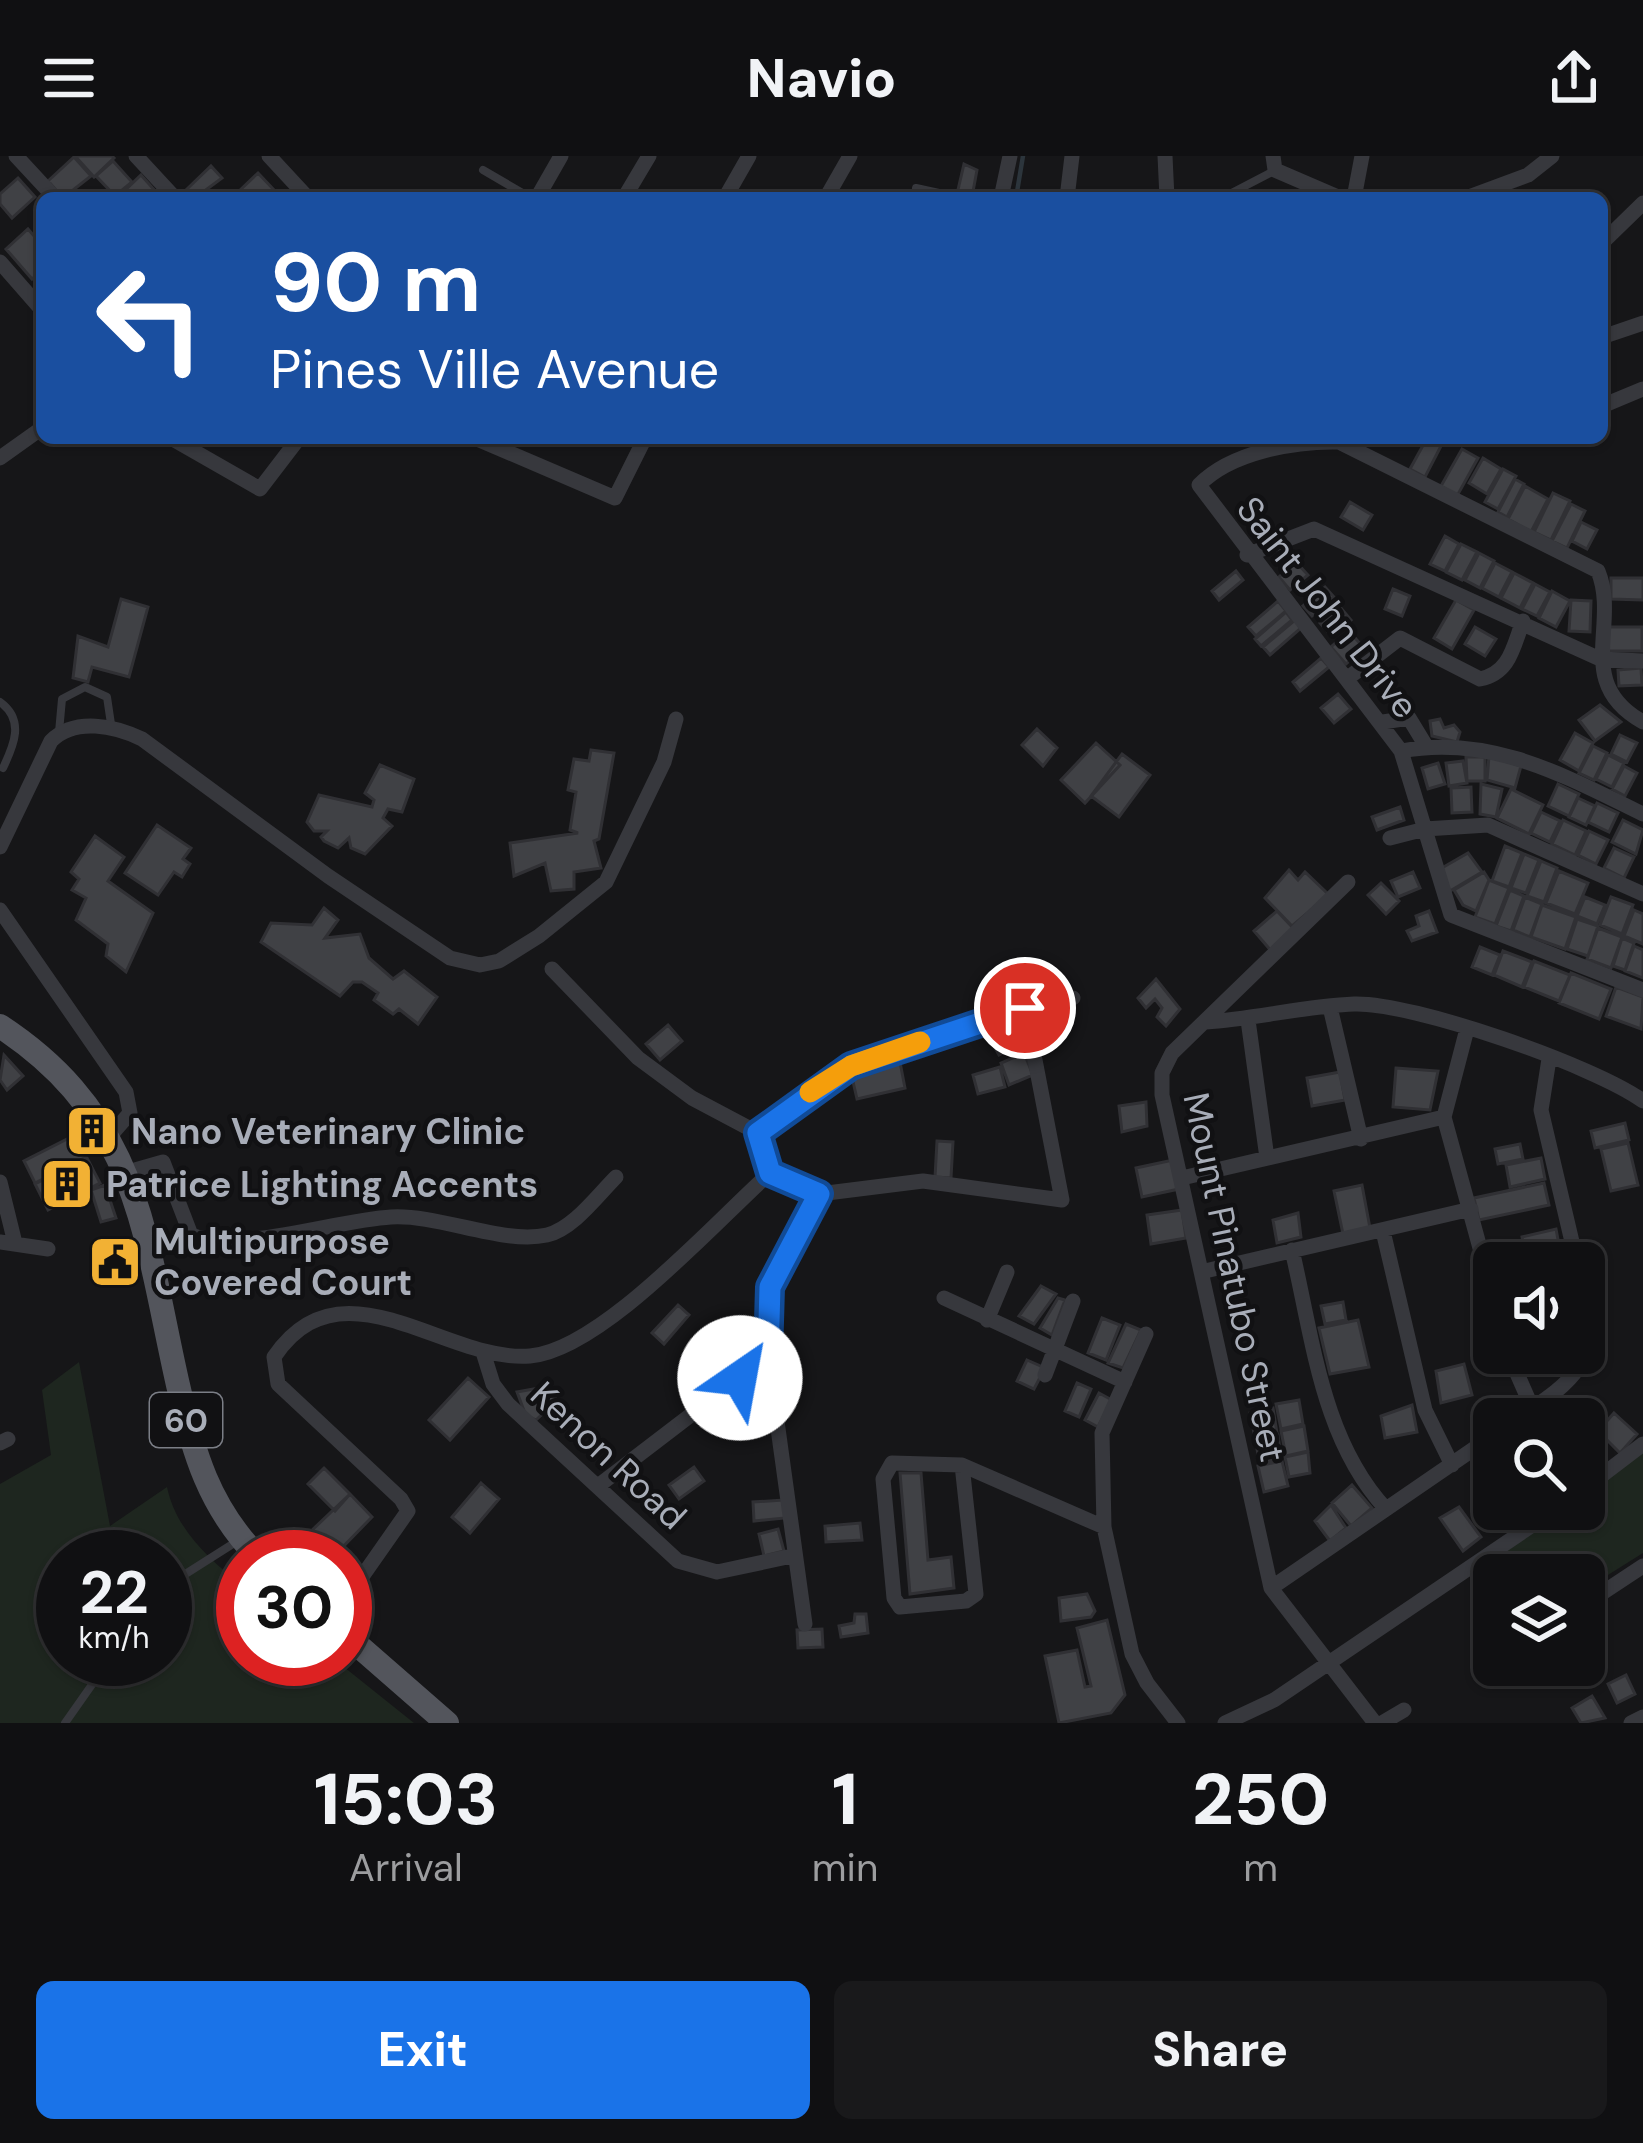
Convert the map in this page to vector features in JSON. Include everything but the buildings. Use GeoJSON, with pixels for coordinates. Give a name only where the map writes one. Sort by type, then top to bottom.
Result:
{"type":"FeatureCollection","features":[{"type":"Feature","properties":{"kind":"main road","name":"60"},"geometry":{"type":"LineString","coordinates":[[0,1026],[36,1050],[83,1097],[128,1172],[193,1452],[205,1485],[236,1530]]}},
{"type":"Feature","properties":{"kind":"main road"},"geometry":{"type":"LineString","coordinates":[[372,1658],[447,1723]]}},
{"type":"Feature","properties":{"kind":"street"},"geometry":{"type":"LineString","coordinates":[[16,156],[49,192]]}},
{"type":"Feature","properties":{"kind":"street"},"geometry":{"type":"LineString","coordinates":[[136,156],[169,192]]}},
{"type":"Feature","properties":{"kind":"street"},"geometry":{"type":"LineString","coordinates":[[269,156],[302,192]]}},
{"type":"Feature","properties":{"kind":"street"},"geometry":{"type":"LineString","coordinates":[[538,192],[561,156]]}},
{"type":"Feature","properties":{"kind":"street"},"geometry":{"type":"LineString","coordinates":[[628,192],[649,156]]}},
{"type":"Feature","properties":{"kind":"street"},"geometry":{"type":"LineString","coordinates":[[728,192],[749,156]]}},
{"type":"Feature","properties":{"kind":"street"},"geometry":{"type":"LineString","coordinates":[[829,192],[850,156]]}},
{"type":"Feature","properties":{"kind":"street"},"geometry":{"type":"LineString","coordinates":[[1002,192],[1010,156]]}},
{"type":"Feature","properties":{"kind":"street"},"geometry":{"type":"LineString","coordinates":[[1068,192],[1072,156]]}},
{"type":"Feature","properties":{"kind":"street"},"geometry":{"type":"LineString","coordinates":[[1165,156],[1167,192]]}},
{"type":"Feature","properties":{"kind":"street"},"geometry":{"type":"LineString","coordinates":[[1355,192],[1363,156]]}},
{"type":"Feature","properties":{"kind":"street"},"geometry":{"type":"LineString","coordinates":[[1483,192],[1528,176],[1552,156]]}},
{"type":"Feature","properties":{"kind":"street"},"geometry":{"type":"LineString","coordinates":[[1274,163],[1329,192]]}},
{"type":"Feature","properties":{"kind":"street"},"geometry":{"type":"LineString","coordinates":[[1608,237],[1643,203]]}},
{"type":"Feature","properties":{"kind":"street"},"geometry":{"type":"LineString","coordinates":[[0,262],[36,303]]}},
{"type":"Feature","properties":{"kind":"street"},"geometry":{"type":"LineString","coordinates":[[1608,336],[1643,323]]}},
{"type":"Feature","properties":{"kind":"street"},"geometry":{"type":"LineString","coordinates":[[1608,404],[1643,389]]}},
{"type":"Feature","properties":{"kind":"street"},"geometry":{"type":"LineString","coordinates":[[0,458],[36,432]]}},
{"type":"Feature","properties":{"kind":"street"},"geometry":{"type":"LineString","coordinates":[[181,444],[260,489],[294,444]]}},
{"type":"Feature","properties":{"kind":"street"},"geometry":{"type":"LineString","coordinates":[[489,444],[615,498],[642,444]]}},
{"type":"Feature","properties":{"kind":"street","name":"Saint John Drive"},"geometry":{"type":"LineString","coordinates":[[1296,444],[1255,454],[1199,485],[1247,555],[1383,722],[1401,751],[1448,909],[1456,920],[1643,990]]}},
{"type":"Feature","properties":{"kind":"street","name":"Saint John Drive"},"geometry":{"type":"LineString","coordinates":[[1343,444],[1598,572],[1600,659]]}},
{"type":"Feature","properties":{"kind":"street"},"geometry":{"type":"LineString","coordinates":[[1247,555],[1314,529],[1600,659],[1643,661]]}},
{"type":"Feature","properties":{"kind":"street"},"geometry":{"type":"LineString","coordinates":[[1348,678],[1400,638],[1480,679],[1493,676],[1504,669],[1523,621]]}},
{"type":"Feature","properties":{"kind":"street"},"geometry":{"type":"LineString","coordinates":[[1600,659],[1609,691],[1627,713],[1643,722]]}},
{"type":"Feature","properties":{"kind":"street"},"geometry":{"type":"LineString","coordinates":[[1383,722],[1409,718],[1426,746]]}},
{"type":"Feature","properties":{"kind":"street"},"geometry":{"type":"LineString","coordinates":[[0,847],[42,754],[59,732],[111,724],[142,739],[450,958],[480,965],[500,961],[539,936],[606,882],[664,762],[676,719]]}},
{"type":"Feature","properties":{"kind":"street"},"geometry":{"type":"LineString","coordinates":[[1401,751],[1426,746],[1493,750],[1538,762],[1643,814]]}},
{"type":"Feature","properties":{"kind":"street"},"geometry":{"type":"LineString","coordinates":[[0,802],[20,810]]}},
{"type":"Feature","properties":{"kind":"street"},"geometry":{"type":"LineString","coordinates":[[1390,838],[1425,829],[1488,825],[1643,894]]}},
{"type":"Feature","properties":{"kind":"street","name":"Mount Pinatubo Street"},"geometry":{"type":"LineString","coordinates":[[1348,882],[1172,1053],[1162,1073],[1271,1588],[1379,1723],[1404,1710]]}},
{"type":"Feature","properties":{"kind":"street"},"geometry":{"type":"LineString","coordinates":[[0,910],[127,1091],[130,1113],[110,1136]]}},
{"type":"Feature","properties":{"kind":"street"},"geometry":{"type":"LineString","coordinates":[[552,970],[638,1058],[692,1098],[758,1133],[770,1173]]}},
{"type":"Feature","properties":{"kind":"street"},"geometry":{"type":"LineString","coordinates":[[758,1133],[851,1066],[1025,1008],[1073,998]]}},
{"type":"Feature","properties":{"kind":"street"},"geometry":{"type":"LineString","coordinates":[[1206,1022],[1330,1007],[1392,1009],[1467,1029],[1549,1059],[1622,1086],[1643,1101]]}},
{"type":"Feature","properties":{"kind":"street"},"geometry":{"type":"LineString","coordinates":[[1330,1007],[1361,1139]]}},
{"type":"Feature","properties":{"kind":"street"},"geometry":{"type":"LineString","coordinates":[[770,1173],[819,1194],[923,1181],[1056,1202],[1063,1193],[1025,1008]]}},
{"type":"Feature","properties":{"kind":"street"},"geometry":{"type":"LineString","coordinates":[[1248,1020],[1268,1158]]}},
{"type":"Feature","properties":{"kind":"street"},"geometry":{"type":"LineString","coordinates":[[1467,1029],[1444,1117],[1479,1242]]}},
{"type":"Feature","properties":{"kind":"street"},"geometry":{"type":"LineString","coordinates":[[1549,1059],[1541,1110],[1572,1242]]}},
{"type":"Feature","properties":{"kind":"street"},"geometry":{"type":"LineString","coordinates":[[1182,1178],[1444,1117]]}},
{"type":"Feature","properties":{"kind":"street"},"geometry":{"type":"LineString","coordinates":[[128,1172],[163,1162],[191,1235],[220,1241],[251,1241],[344,1220],[404,1216],[539,1237],[561,1231],[616,1177]]}},
{"type":"Feature","properties":{"kind":"street"},"geometry":{"type":"LineString","coordinates":[[372,1562],[408,1511],[401,1499],[278,1384],[274,1357],[294,1333],[338,1313],[392,1319],[483,1352],[524,1357],[555,1352],[593,1333],[770,1173]]}},
{"type":"Feature","properties":{"kind":"street"},"geometry":{"type":"LineString","coordinates":[[0,1182],[8,1243],[48,1249]]}},
{"type":"Feature","properties":{"kind":"street"},"geometry":{"type":"LineString","coordinates":[[805,1624],[768,1356],[770,1287],[819,1194]]}},
{"type":"Feature","properties":{"kind":"street"},"geometry":{"type":"LineString","coordinates":[[1205,1271],[1471,1209]]}},
{"type":"Feature","properties":{"kind":"street"},"geometry":{"type":"LineString","coordinates":[[1383,1231],[1425,1410],[1451,1465]]}},
{"type":"Feature","properties":{"kind":"street"},"geometry":{"type":"LineString","coordinates":[[1292,1250],[1335,1428],[1348,1463],[1386,1508]]}},
{"type":"Feature","properties":{"kind":"street"},"geometry":{"type":"LineString","coordinates":[[987,1320],[1006,1271]]}},
{"type":"Feature","properties":{"kind":"street"},"geometry":{"type":"LineString","coordinates":[[944,1298],[1125,1382]]}},
{"type":"Feature","properties":{"kind":"street"},"geometry":{"type":"LineString","coordinates":[[1045,1375],[1073,1301]]}},
{"type":"Feature","properties":{"kind":"street"},"geometry":{"type":"LineString","coordinates":[[1146,1334],[1102,1433],[1104,1527],[1132,1654],[1147,1683],[1178,1723]]}},
{"type":"Feature","properties":{"kind":"street","name":"Kenon Road"},"geometry":{"type":"LineString","coordinates":[[483,1352],[493,1384],[508,1404],[678,1561],[703,1571],[792,1556]]}},
{"type":"Feature","properties":{"kind":"street"},"geometry":{"type":"LineString","coordinates":[[598,1486],[768,1356]]}},
{"type":"Feature","properties":{"kind":"street"},"geometry":{"type":"LineString","coordinates":[[1549,1398],[1577,1374]]}},
{"type":"Feature","properties":{"kind":"street"},"geometry":{"type":"LineString","coordinates":[[1605,1474],[1643,1444]]}},
{"type":"Feature","properties":{"kind":"street"},"geometry":{"type":"LineString","coordinates":[[1271,1588],[1473,1450]]}},
{"type":"Feature","properties":{"kind":"street"},"geometry":{"type":"LineString","coordinates":[[962,1465],[976,1594],[967,1601],[900,1607],[894,1598],[885,1467],[962,1465],[1104,1527]]}},
{"type":"Feature","properties":{"kind":"street"},"geometry":{"type":"LineString","coordinates":[[1225,1723],[1274,1700],[1525,1530]]}},
{"type":"Feature","properties":{"kind":"street"},"geometry":{"type":"LineString","coordinates":[[1605,1591],[1643,1566]]}},
{"type":"Feature","properties":{"kind":"street"},"geometry":{"type":"LineString","coordinates":[[1631,1723],[1643,1717]]}},
{"type":"Feature","properties":{"kind":"lane"},"geometry":{"type":"LineString","coordinates":[[1231,192],[1274,163]]}},
{"type":"Feature","properties":{"kind":"lane"},"geometry":{"type":"LineString","coordinates":[[483,170],[523,192]]}},
{"type":"Feature","properties":{"kind":"lane"},"geometry":{"type":"LineString","coordinates":[[916,188],[934,192]]}},
{"type":"Feature","properties":{"kind":"lane"},"geometry":{"type":"LineString","coordinates":[[59,732],[62,699],[85,687],[106,697],[111,724]]}},
{"type":"Feature","properties":{"kind":"lane"},"geometry":{"type":"LineString","coordinates":[[0,702],[12,712],[16,740],[3,768]]}},
{"type":"Feature","properties":{"kind":"lane"},"geometry":{"type":"LineString","coordinates":[[65,1723],[91,1686]]}},
{"type":"Feature","properties":{"kind":"shaded area"},"geometry":{"type":"Polygon","coordinates":[[[79,1362],[110,1526],[167,1487],[186,1530],[36,1530],[36,1686],[192,1686],[192,1537],[216,1563],[216,1686],[368,1686],[414,1723],[0,1723],[0,1484],[51,1455],[42,1390],[79,1362]]]}},
{"type":"Feature","properties":{"kind":"shaded area"},"geometry":{"type":"Polygon","coordinates":[[[1643,1451],[1643,1553],[1605,1577],[1605,1554],[1497,1554],[1531,1530],[1605,1530],[1605,1478],[1643,1451]]]}},
{"type":"Feature","properties":{"kind":"waterway"},"geometry":{"type":"LineString","coordinates":[[1017,192],[1023,156]]}},
{"type":"Feature","properties":{"kind":"slow traffic"},"geometry":{"type":"LineString","coordinates":[[810,1092],[851,1066],[920,1042]]}},
{"type":"Feature","properties":{"kind":"place","name":"Nano Veterinary Clinic"},"geometry":{"type":"Point","coordinates":[92,1131]}},
{"type":"Feature","properties":{"kind":"place","name":"Patrice Lighting Accents"},"geometry":{"type":"Point","coordinates":[67,1184]}},
{"type":"Feature","properties":{"kind":"place","name":"Multipurpose Covered Court"},"geometry":{"type":"Point","coordinates":[115,1262]}},
{"type":"Feature","properties":{"kind":"route"},"geometry":{"type":"LineString","coordinates":[[740,1378],[768,1356],[770,1287],[819,1194],[770,1173],[758,1133],[794,1102],[851,1066],[1025,1008]]}}]}
